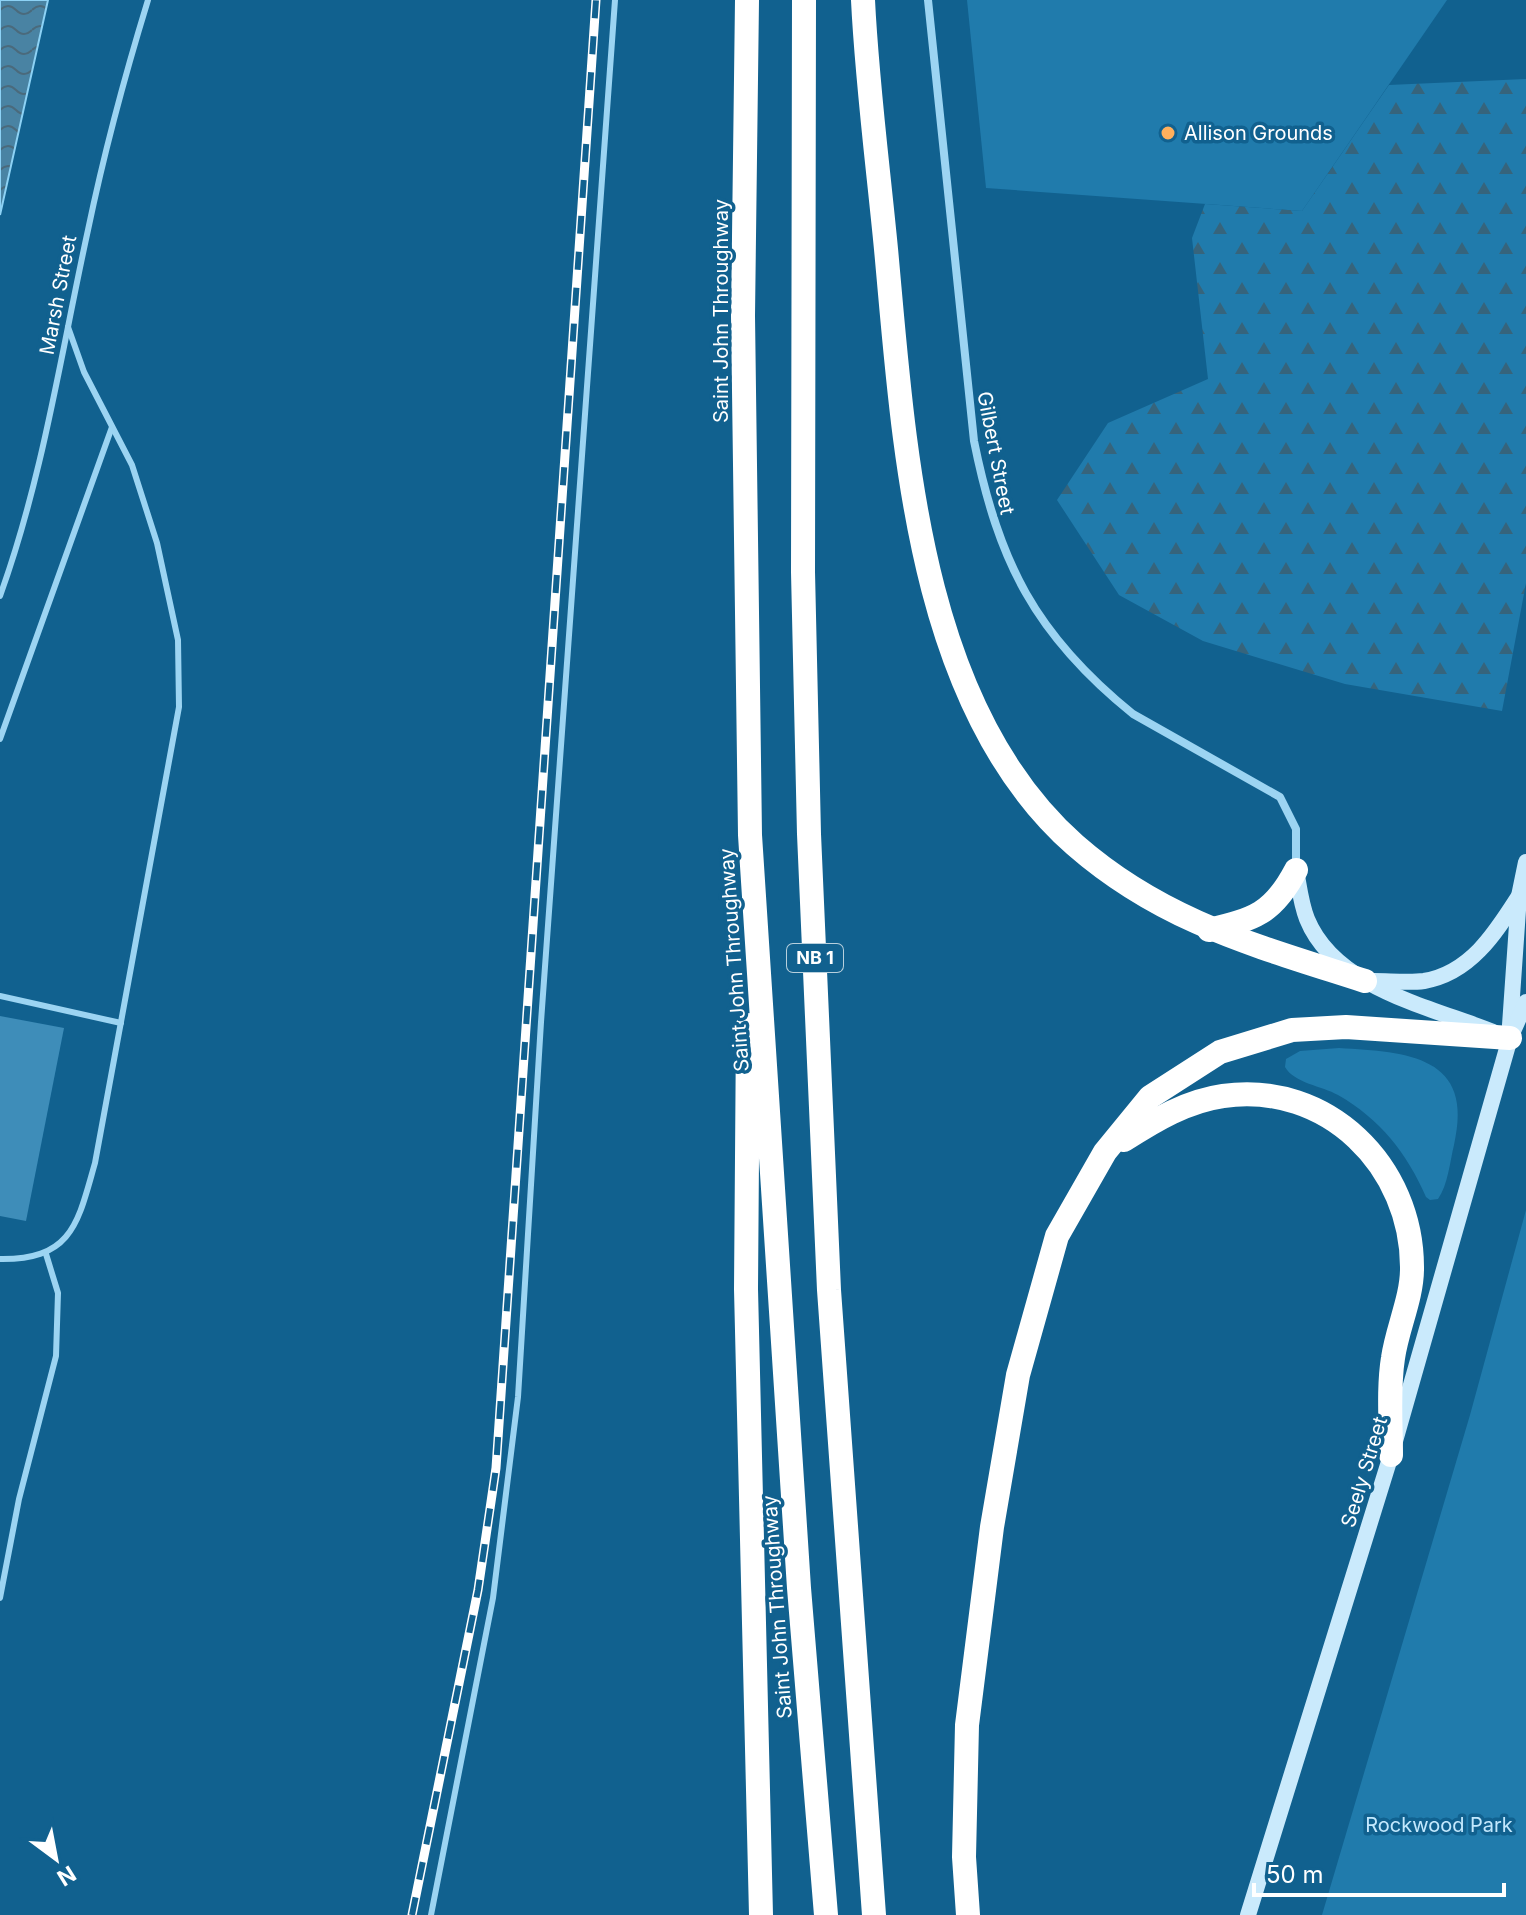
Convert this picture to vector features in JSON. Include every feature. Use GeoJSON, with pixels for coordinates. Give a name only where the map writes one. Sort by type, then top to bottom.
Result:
{"type":"FeatureCollection","features":[{"type":"Feature","properties":{"kind":"highway","name":"Saint John Throughway"},"geometry":{"type":"LineString","coordinates":[[747,0],[743,316],[750,835],[799,1588],[826,1915]]}},
{"type":"Feature","properties":{"kind":"highway","name":"NB 1"},"geometry":{"type":"LineString","coordinates":[[804,0],[803,572],[809,834],[829,1290],[874,1915]]}},
{"type":"Feature","properties":{"kind":"highway"},"geometry":{"type":"LineString","coordinates":[[863,0],[901,392],[925,551],[943,631],[976,714],[1018,782],[1074,844],[1143,895],[1209,930],[1365,981]]}},
{"type":"Feature","properties":{"kind":"highway"},"geometry":{"type":"LineString","coordinates":[[750,835],[746,1289],[761,1915]]}},
{"type":"Feature","properties":{"kind":"highway"},"geometry":{"type":"LineString","coordinates":[[1209,930],[1255,919],[1282,897],[1296,870]]}},
{"type":"Feature","properties":{"kind":"highway"},"geometry":{"type":"LineString","coordinates":[[968,1915],[964,1857],[967,1725],[992,1527],[1018,1375],[1057,1236],[1105,1152],[1150,1097],[1162,1089],[1220,1052],[1292,1030],[1346,1027],[1510,1038]]}},
{"type":"Feature","properties":{"kind":"highway"},"geometry":{"type":"LineString","coordinates":[[1105,1152],[1167,1113],[1224,1096],[1285,1097],[1333,1116],[1373,1152],[1394,1183],[1407,1220],[1412,1270],[1392,1360],[1391,1455]]}},
{"type":"Feature","properties":{"kind":"main road","name":"Seely Street"},"geometry":{"type":"LineString","coordinates":[[1510,1038],[1519,896],[1526,862]]}},
{"type":"Feature","properties":{"kind":"main road"},"geometry":{"type":"LineString","coordinates":[[1296,870],[1307,919],[1326,951],[1365,981],[1510,1038]]}},
{"type":"Feature","properties":{"kind":"main road"},"geometry":{"type":"LineString","coordinates":[[1365,981],[1426,981],[1464,965],[1493,937],[1519,896]]}},
{"type":"Feature","properties":{"kind":"main road","name":"Seely Street"},"geometry":{"type":"LineString","coordinates":[[1248,1915],[1391,1455],[1510,1038],[1526,1002]]}},
{"type":"Feature","properties":{"kind":"street","name":"Gilbert Street"},"geometry":{"type":"LineString","coordinates":[[928,0],[972,427],[986,503],[998,540],[1029,603],[1077,662],[1112,697],[1133,714],[1280,797],[1296,829],[1296,870]]}},
{"type":"Feature","properties":{"kind":"lane","name":"Marsh Street"},"geometry":{"type":"LineString","coordinates":[[0,596],[23,534],[88,227],[148,0]]}},
{"type":"Feature","properties":{"kind":"lane"},"geometry":{"type":"LineString","coordinates":[[431,1915],[493,1598],[518,1397],[542,1006],[615,0]]}},
{"type":"Feature","properties":{"kind":"lane"},"geometry":{"type":"LineString","coordinates":[[0,1259],[46,1254],[78,1224],[95,1163],[179,707],[178,640],[157,543],[132,465],[84,372],[68,327]]}},
{"type":"Feature","properties":{"kind":"lane"},"geometry":{"type":"LineString","coordinates":[[0,739],[112,427]]}},
{"type":"Feature","properties":{"kind":"lane"},"geometry":{"type":"LineString","coordinates":[[0,996],[121,1023]]}},
{"type":"Feature","properties":{"kind":"lane"},"geometry":{"type":"LineString","coordinates":[[0,1598],[19,1499],[56,1356],[58,1293],[46,1254]]}},
{"type":"Feature","properties":{"kind":"green space","name":"Allison Grounds"},"geometry":{"type":"Polygon","coordinates":[[[967,0],[1447,0],[1302,211],[986,188],[967,0]]]}},
{"type":"Feature","properties":{"kind":"green space"},"geometry":{"type":"Polygon","coordinates":[[[1526,79],[1526,583],[1502,711],[1345,684],[1203,641],[1119,595],[1057,500],[1108,423],[1208,379],[1192,238],[1205,204],[1302,211],[1389,85],[1526,79]]]}},
{"type":"Feature","properties":{"kind":"green space"},"geometry":{"type":"Polygon","coordinates":[[[1339,1048],[1411,1057],[1445,1076],[1455,1093],[1458,1115],[1448,1173],[1438,1199],[1426,1197],[1391,1138],[1367,1115],[1338,1095],[1295,1077],[1285,1067],[1286,1059],[1300,1051],[1339,1048]]]}},
{"type":"Feature","properties":{"kind":"green space","name":"Rockwood Park"},"geometry":{"type":"Polygon","coordinates":[[[1526,1210],[1526,1915],[1322,1915],[1470,1415],[1526,1210]]]}},
{"type":"Feature","properties":{"kind":"water"},"geometry":{"type":"Polygon","coordinates":[[[0,0],[48,0],[0,215],[0,0]]]}},
{"type":"Feature","properties":{"kind":"building"},"geometry":{"type":"Polygon","coordinates":[[[0,1016],[64,1028],[26,1221],[0,1216],[0,1016]]]}},
{"type":"Feature","properties":{"kind":"railway"},"geometry":{"type":"LineString","coordinates":[[412,1915],[478,1590],[496,1468],[596,0]]}},
{"type":"Feature","properties":{"kind":"place","name":"Allison Grounds"},"geometry":{"type":"Point","coordinates":[1168,133]}}]}
